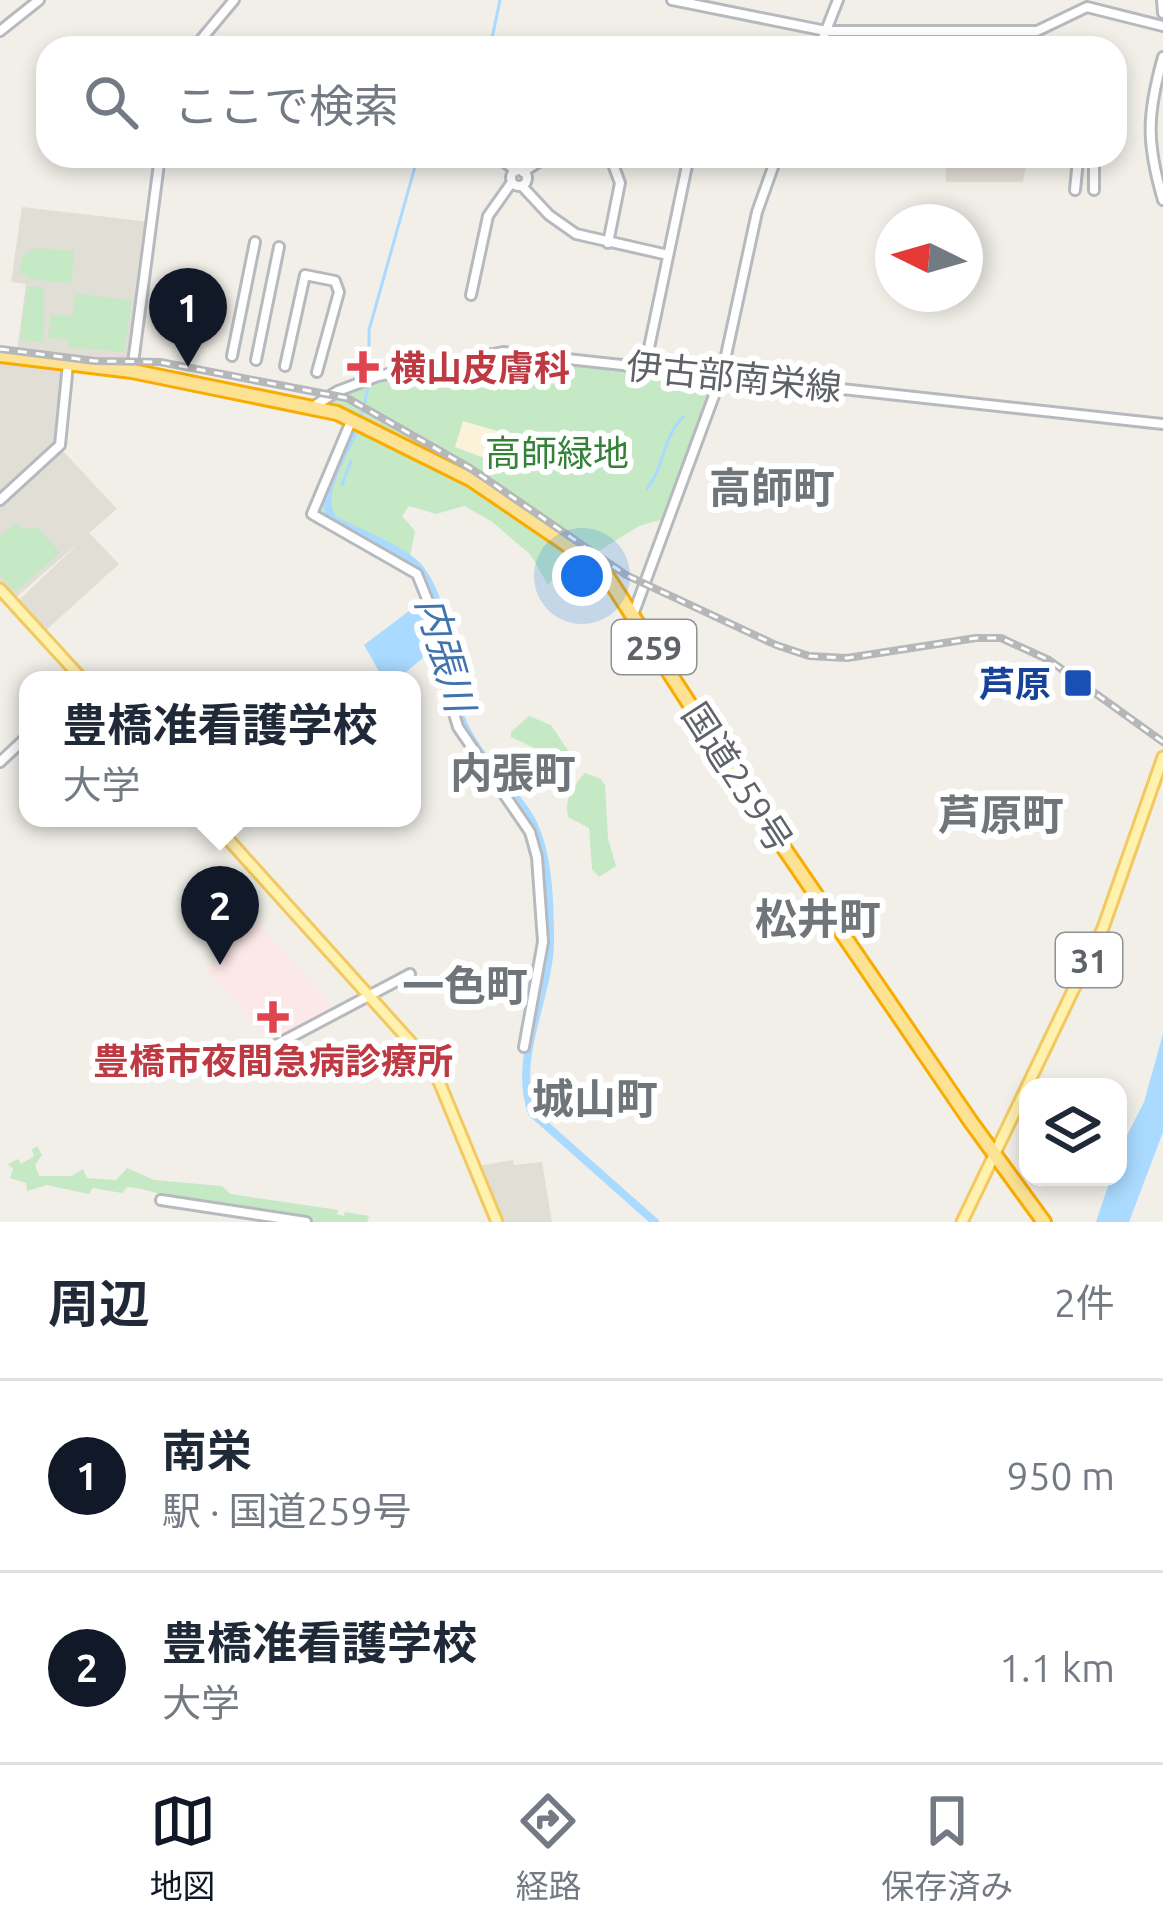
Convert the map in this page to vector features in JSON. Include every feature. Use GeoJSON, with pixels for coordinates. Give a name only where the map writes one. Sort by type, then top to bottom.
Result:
{"type":"FeatureCollection","features":[{"type":"Feature","properties":{"kind":"highway","name":"国道259号"},"geometry":{"type":"LineString","coordinates":[[0,355],[132,371],[314,406],[352,419],[518,508],[605,573],[757,807],[1044,1222]]}},
{"type":"Feature","properties":{"kind":"main road"},"geometry":{"type":"LineString","coordinates":[[0,589],[74,671]]}},
{"type":"Feature","properties":{"kind":"main road","name":"31"},"geometry":{"type":"LineString","coordinates":[[962,1222],[1103,928],[1163,757]]}},
{"type":"Feature","properties":{"kind":"main road"},"geometry":{"type":"LineString","coordinates":[[217,827],[440,1079],[496,1222]]}},
{"type":"Feature","properties":{"kind":"street"},"geometry":{"type":"LineString","coordinates":[[0,31],[39,0]]}},
{"type":"Feature","properties":{"kind":"street"},"geometry":{"type":"LineString","coordinates":[[204,36],[234,0]]}},
{"type":"Feature","properties":{"kind":"street"},"geometry":{"type":"LineString","coordinates":[[672,0],[826,31],[1031,32],[1050,28],[1087,7],[1163,26]]}},
{"type":"Feature","properties":{"kind":"street"},"geometry":{"type":"LineString","coordinates":[[1162,0],[1163,13]]}},
{"type":"Feature","properties":{"kind":"street"},"geometry":{"type":"LineString","coordinates":[[824,36],[836,2]]}},
{"type":"Feature","properties":{"kind":"street"},"geometry":{"type":"LineString","coordinates":[[1163,57],[1148,116],[1149,150],[1163,200]]}},
{"type":"Feature","properties":{"kind":"street"},"geometry":{"type":"LineString","coordinates":[[132,371],[158,168]]}},
{"type":"Feature","properties":{"kind":"street"},"geometry":{"type":"LineString","coordinates":[[509,168],[568,230],[668,255]]}},
{"type":"Feature","properties":{"kind":"street"},"geometry":{"type":"LineString","coordinates":[[471,295],[488,216],[499,197],[532,168]]}},
{"type":"Feature","properties":{"kind":"street"},"geometry":{"type":"LineString","coordinates":[[608,243],[620,183],[616,168]]}},
{"type":"Feature","properties":{"kind":"street"},"geometry":{"type":"LineString","coordinates":[[645,367],[686,168]]}},
{"type":"Feature","properties":{"kind":"street"},"geometry":{"type":"LineString","coordinates":[[633,615],[722,374],[757,212],[773,168]]}},
{"type":"Feature","properties":{"kind":"street"},"geometry":{"type":"LineString","coordinates":[[1075,190],[1077,168]]}},
{"type":"Feature","properties":{"kind":"street"},"geometry":{"type":"LineString","coordinates":[[1094,190],[1095,168]]}},
{"type":"Feature","properties":{"kind":"street"},"geometry":{"type":"LineString","coordinates":[[232,356],[254,242]]}},
{"type":"Feature","properties":{"kind":"street"},"geometry":{"type":"LineString","coordinates":[[256,360],[279,247]]}},
{"type":"Feature","properties":{"kind":"street"},"geometry":{"type":"LineString","coordinates":[[285,366],[304,275],[335,281],[339,292],[317,372]]}},
{"type":"Feature","properties":{"kind":"street","name":"伊古部南栄線"},"geometry":{"type":"LineString","coordinates":[[314,406],[369,379],[492,352],[1163,424]]}},
{"type":"Feature","properties":{"kind":"street"},"geometry":{"type":"LineString","coordinates":[[0,500],[60,445],[68,364]]}},
{"type":"Feature","properties":{"kind":"street"},"geometry":{"type":"LineString","coordinates":[[352,419],[312,514],[415,572],[440,631],[446,687],[458,727],[530,832],[537,857],[543,943],[524,1047]]}},
{"type":"Feature","properties":{"kind":"street"},"geometry":{"type":"LineString","coordinates":[[274,1046],[410,974]]}},
{"type":"Feature","properties":{"kind":"street"},"geometry":{"type":"LineString","coordinates":[[160,1200],[305,1222]]}},
{"type":"Feature","properties":{"kind":"shaded area"},"geometry":{"type":"Polygon","coordinates":[[[945,168],[1026,168],[1023,182],[946,182],[945,168]]]}},
{"type":"Feature","properties":{"kind":"shaded area"},"geometry":{"type":"Polygon","coordinates":[[[22,207],[150,222],[131,360],[17,351],[26,284],[11,282],[22,207]]]}},
{"type":"Feature","properties":{"kind":"shaded area"},"geometry":{"type":"Polygon","coordinates":[[[0,360],[65,369],[56,443],[0,495],[0,360]]]}},
{"type":"Feature","properties":{"kind":"shaded area"},"geometry":{"type":"Polygon","coordinates":[[[62,450],[117,509],[89,533],[119,564],[44,632],[17,602],[83,539],[14,599],[0,583],[0,506],[62,450]]]}},
{"type":"Feature","properties":{"kind":"shaded area"},"geometry":{"type":"Polygon","coordinates":[[[257,922],[322,994],[332,1012],[274,1042],[206,970],[257,922]]]}},
{"type":"Feature","properties":{"kind":"shaded area"},"geometry":{"type":"Polygon","coordinates":[[[513,1160],[514,1165],[542,1162],[552,1222],[501,1222],[478,1166],[513,1160]]]}},
{"type":"Feature","properties":{"kind":"green space"},"geometry":{"type":"Polygon","coordinates":[[[36,248],[74,251],[71,284],[28,279],[19,273],[22,256],[36,248]]]}},
{"type":"Feature","properties":{"kind":"green space"},"geometry":{"type":"Polygon","coordinates":[[[27,286],[44,288],[43,343],[20,340],[27,286]]]}},
{"type":"Feature","properties":{"kind":"green space"},"geometry":{"type":"Polygon","coordinates":[[[75,293],[132,301],[124,352],[68,347],[68,340],[48,337],[49,327],[70,329],[49,325],[51,315],[72,317],[75,293]]]}},
{"type":"Feature","properties":{"kind":"green space","name":"高師緑地"},"geometry":{"type":"Polygon","coordinates":[[[509,354],[717,375],[667,518],[639,526],[597,552],[584,544],[548,585],[530,554],[491,521],[464,506],[436,514],[409,506],[402,516],[415,531],[410,556],[387,551],[319,513],[358,417],[323,405],[329,397],[390,375],[509,354]]]}},
{"type":"Feature","properties":{"kind":"green space"},"geometry":{"type":"Polygon","coordinates":[[[15,523],[25,529],[39,528],[60,553],[15,592],[0,575],[0,536],[15,523]]]}},
{"type":"Feature","properties":{"kind":"green space"},"geometry":{"type":"Polygon","coordinates":[[[529,716],[551,725],[571,755],[566,763],[511,737],[529,716]]]}},
{"type":"Feature","properties":{"kind":"green space"},"geometry":{"type":"Polygon","coordinates":[[[585,773],[605,785],[608,839],[616,866],[599,877],[592,869],[589,828],[568,817],[567,810],[570,793],[585,773]]]}},
{"type":"Feature","properties":{"kind":"green space"},"geometry":{"type":"Polygon","coordinates":[[[37,1146],[42,1155],[35,1165],[39,1176],[72,1176],[83,1169],[87,1178],[116,1180],[127,1168],[154,1180],[222,1186],[230,1194],[338,1210],[344,1216],[345,1212],[369,1216],[367,1222],[312,1222],[127,1187],[122,1193],[93,1188],[89,1194],[47,1185],[27,1191],[26,1183],[10,1178],[13,1169],[8,1164],[18,1159],[21,1164],[34,1156],[32,1150],[37,1146]]]}},
{"type":"Feature","properties":{"kind":"sand"},"geometry":{"type":"Polygon","coordinates":[[[463,421],[497,431],[487,459],[455,447],[463,421]]]}},
{"type":"Feature","properties":{"kind":"water"},"geometry":{"type":"Polygon","coordinates":[[[421,602],[430,628],[431,651],[408,671],[379,671],[364,645],[421,602]]]}},
{"type":"Feature","properties":{"kind":"water"},"geometry":{"type":"Polygon","coordinates":[[[1163,1034],[1163,1132],[1129,1222],[1096,1222],[1108,1186],[1127,1186],[1127,1135],[1144,1102],[1163,1034]]]}},
{"type":"Feature","properties":{"kind":"waterway","name":"内張川"},"geometry":{"type":"LineString","coordinates":[[492,36],[500,0]]}},
{"type":"Feature","properties":{"kind":"waterway","name":"内張川"},"geometry":{"type":"LineString","coordinates":[[369,375],[369,330],[415,168]]}},
{"type":"Feature","properties":{"kind":"waterway","name":"内張川"},"geometry":{"type":"LineString","coordinates":[[361,417],[369,385]]}},
{"type":"Feature","properties":{"kind":"waterway"},"geometry":{"type":"LineString","coordinates":[[647,489],[683,417]]}},
{"type":"Feature","properties":{"kind":"waterway","name":"内張川"},"geometry":{"type":"LineString","coordinates":[[357,425],[329,486],[329,510],[334,520],[394,549],[421,570],[442,620],[453,692],[464,725],[529,816],[541,844],[550,942],[526,1071],[532,1113],[655,1222]]}},
{"type":"Feature","properties":{"kind":"waterway"},"geometry":{"type":"LineString","coordinates":[[342,485],[351,461]]}},
{"type":"Feature","properties":{"kind":"railway"},"geometry":{"type":"LineString","coordinates":[[0,349],[95,361],[160,362],[347,398],[470,468],[626,575],[776,645],[809,656],[847,658],[1001,638],[1049,660],[1163,742]]}},
{"type":"Feature","properties":{"kind":"place","name":"南栄"},"geometry":{"type":"Point","coordinates":[188,367]}},
{"type":"Feature","properties":{"kind":"place","name":"横山皮膚科"},"geometry":{"type":"Point","coordinates":[363,367]}},
{"type":"Feature","properties":{"kind":"place","name":"芦原"},"geometry":{"type":"Point","coordinates":[1078,683]}},
{"type":"Feature","properties":{"kind":"place","name":"豊橋准看護学校"},"geometry":{"type":"Point","coordinates":[220,965]}},
{"type":"Feature","properties":{"kind":"place","name":"豊橋市夜間急病診療所"},"geometry":{"type":"Point","coordinates":[273,1017]}},
{"type":"Feature","properties":{"kind":"district","name":"高師町"},"geometry":{"type":"Point","coordinates":[772,487]}},
{"type":"Feature","properties":{"kind":"district","name":"内張町"},"geometry":{"type":"Point","coordinates":[513,772]}},
{"type":"Feature","properties":{"kind":"district","name":"芦原町"},"geometry":{"type":"Point","coordinates":[1001,814]}},
{"type":"Feature","properties":{"kind":"district","name":"松井町"},"geometry":{"type":"Point","coordinates":[818,918]}},
{"type":"Feature","properties":{"kind":"district","name":"一色町"},"geometry":{"type":"Point","coordinates":[465,985]}},
{"type":"Feature","properties":{"kind":"district","name":"城山町"},"geometry":{"type":"Point","coordinates":[595,1098]}}]}
